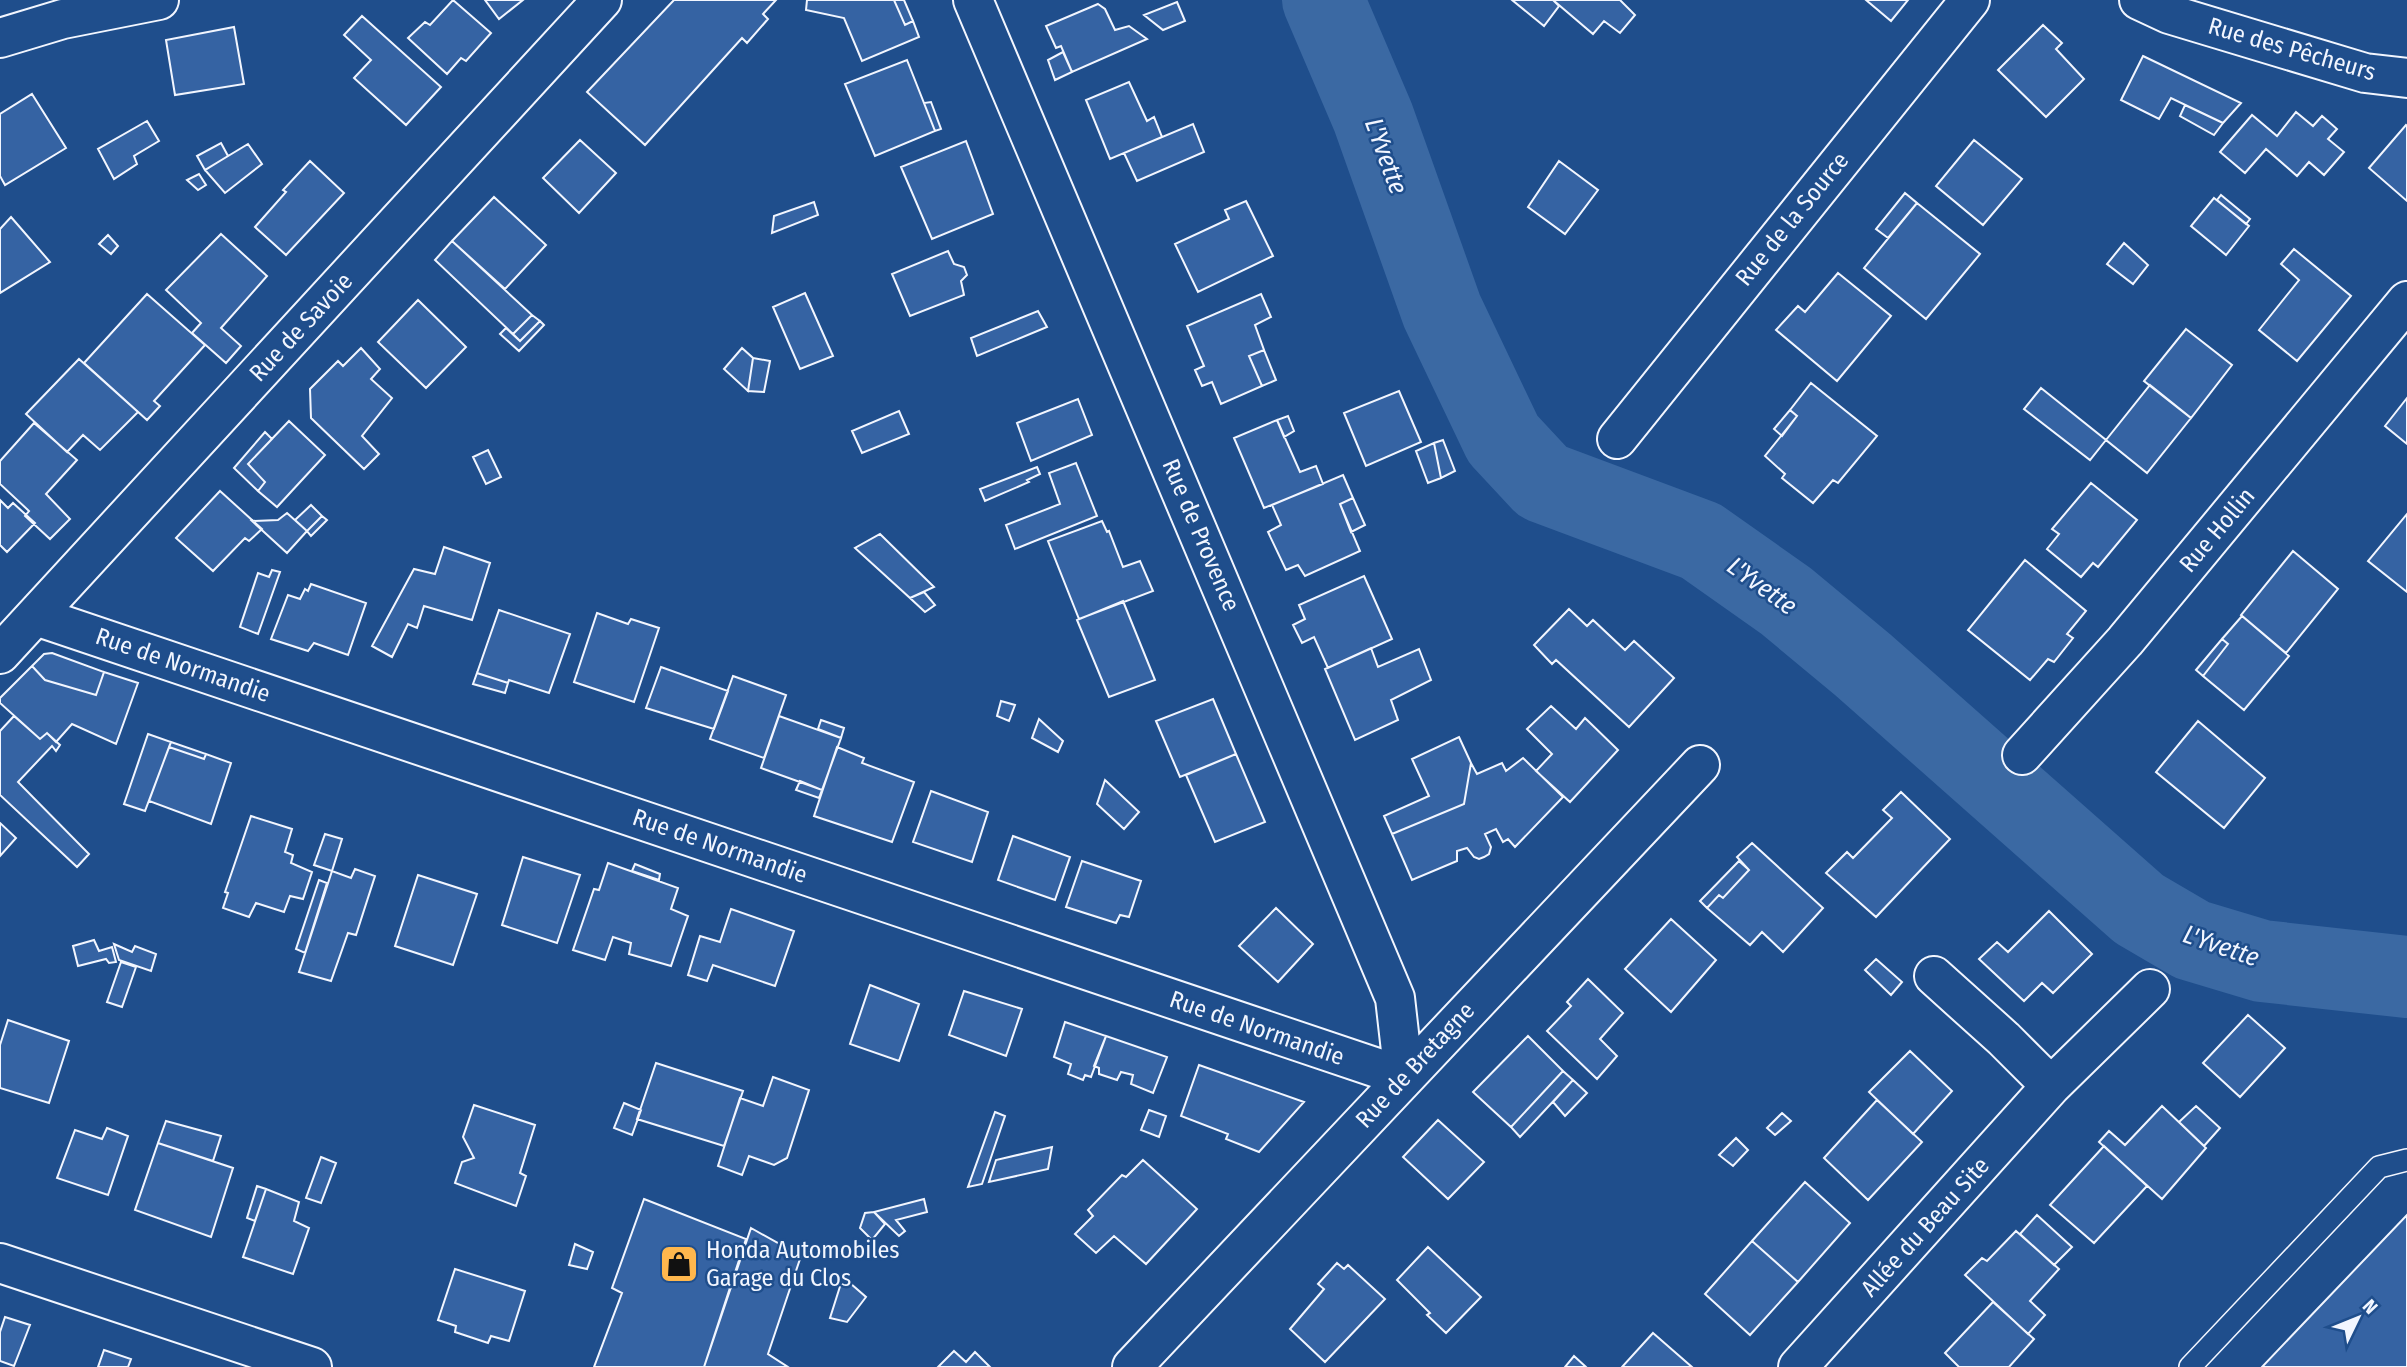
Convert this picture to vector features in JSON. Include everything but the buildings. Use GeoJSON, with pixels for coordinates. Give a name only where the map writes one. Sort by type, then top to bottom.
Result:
{"type":"FeatureCollection","features":[{"type":"Feature","properties":{"kind":"street"},"geometry":{"type":"LineString","coordinates":[[0,38],[63,19],[159,0]]}},
{"type":"Feature","properties":{"kind":"street","name":"Rue de Savoie"},"geometry":{"type":"LineString","coordinates":[[0,654],[602,0]]}},
{"type":"Feature","properties":{"kind":"street","name":"Rue de Provence"},"geometry":{"type":"LineString","coordinates":[[973,0],[1395,998],[1404,1077]]}},
{"type":"Feature","properties":{"kind":"street","name":"Rue de la Source"},"geometry":{"type":"LineString","coordinates":[[1617,439],[1970,0]]}},
{"type":"Feature","properties":{"kind":"street","name":"Rue des Pêcheurs"},"geometry":{"type":"LineString","coordinates":[[2139,0],[2169,14],[2364,73],[2407,78]]}},
{"type":"Feature","properties":{"kind":"street","name":"Rue Hollin"},"geometry":{"type":"LineString","coordinates":[[2022,755],[2125,641],[2407,301]]}},
{"type":"Feature","properties":{"kind":"street","name":"Rue de Normandie"},"geometry":{"type":"LineString","coordinates":[[36,616],[1404,1077]]}},
{"type":"Feature","properties":{"kind":"street","name":"Rue de Bretagne"},"geometry":{"type":"LineString","coordinates":[[1132,1367],[1700,765]]}},
{"type":"Feature","properties":{"kind":"street"},"geometry":{"type":"LineString","coordinates":[[1934,975],[2051,1086]]}},
{"type":"Feature","properties":{"kind":"street","name":"Allée du Beau Site"},"geometry":{"type":"LineString","coordinates":[[1798,1367],[2051,1086],[2150,989]]}},
{"type":"Feature","properties":{"kind":"street"},"geometry":{"type":"LineString","coordinates":[[0,1263],[312,1367]]}},
{"type":"Feature","properties":{"kind":"lane"},"geometry":{"type":"LineString","coordinates":[[2190,1367],[2379,1167],[2407,1160]]}},
{"type":"Feature","properties":{"kind":"waterway","name":"L'Yvette"},"geometry":{"type":"LineString","coordinates":[[1323,0],[1373,117],[1442,311],[1503,439],[1543,482],[1701,541],[1786,601],[1863,665],[2139,909],[2192,940],[2262,961],[2407,977]]}},
{"type":"Feature","properties":{"kind":"place","name":"Honda Automobiles Garage du Clos"},"geometry":{"type":"Point","coordinates":[679,1264]}}]}
